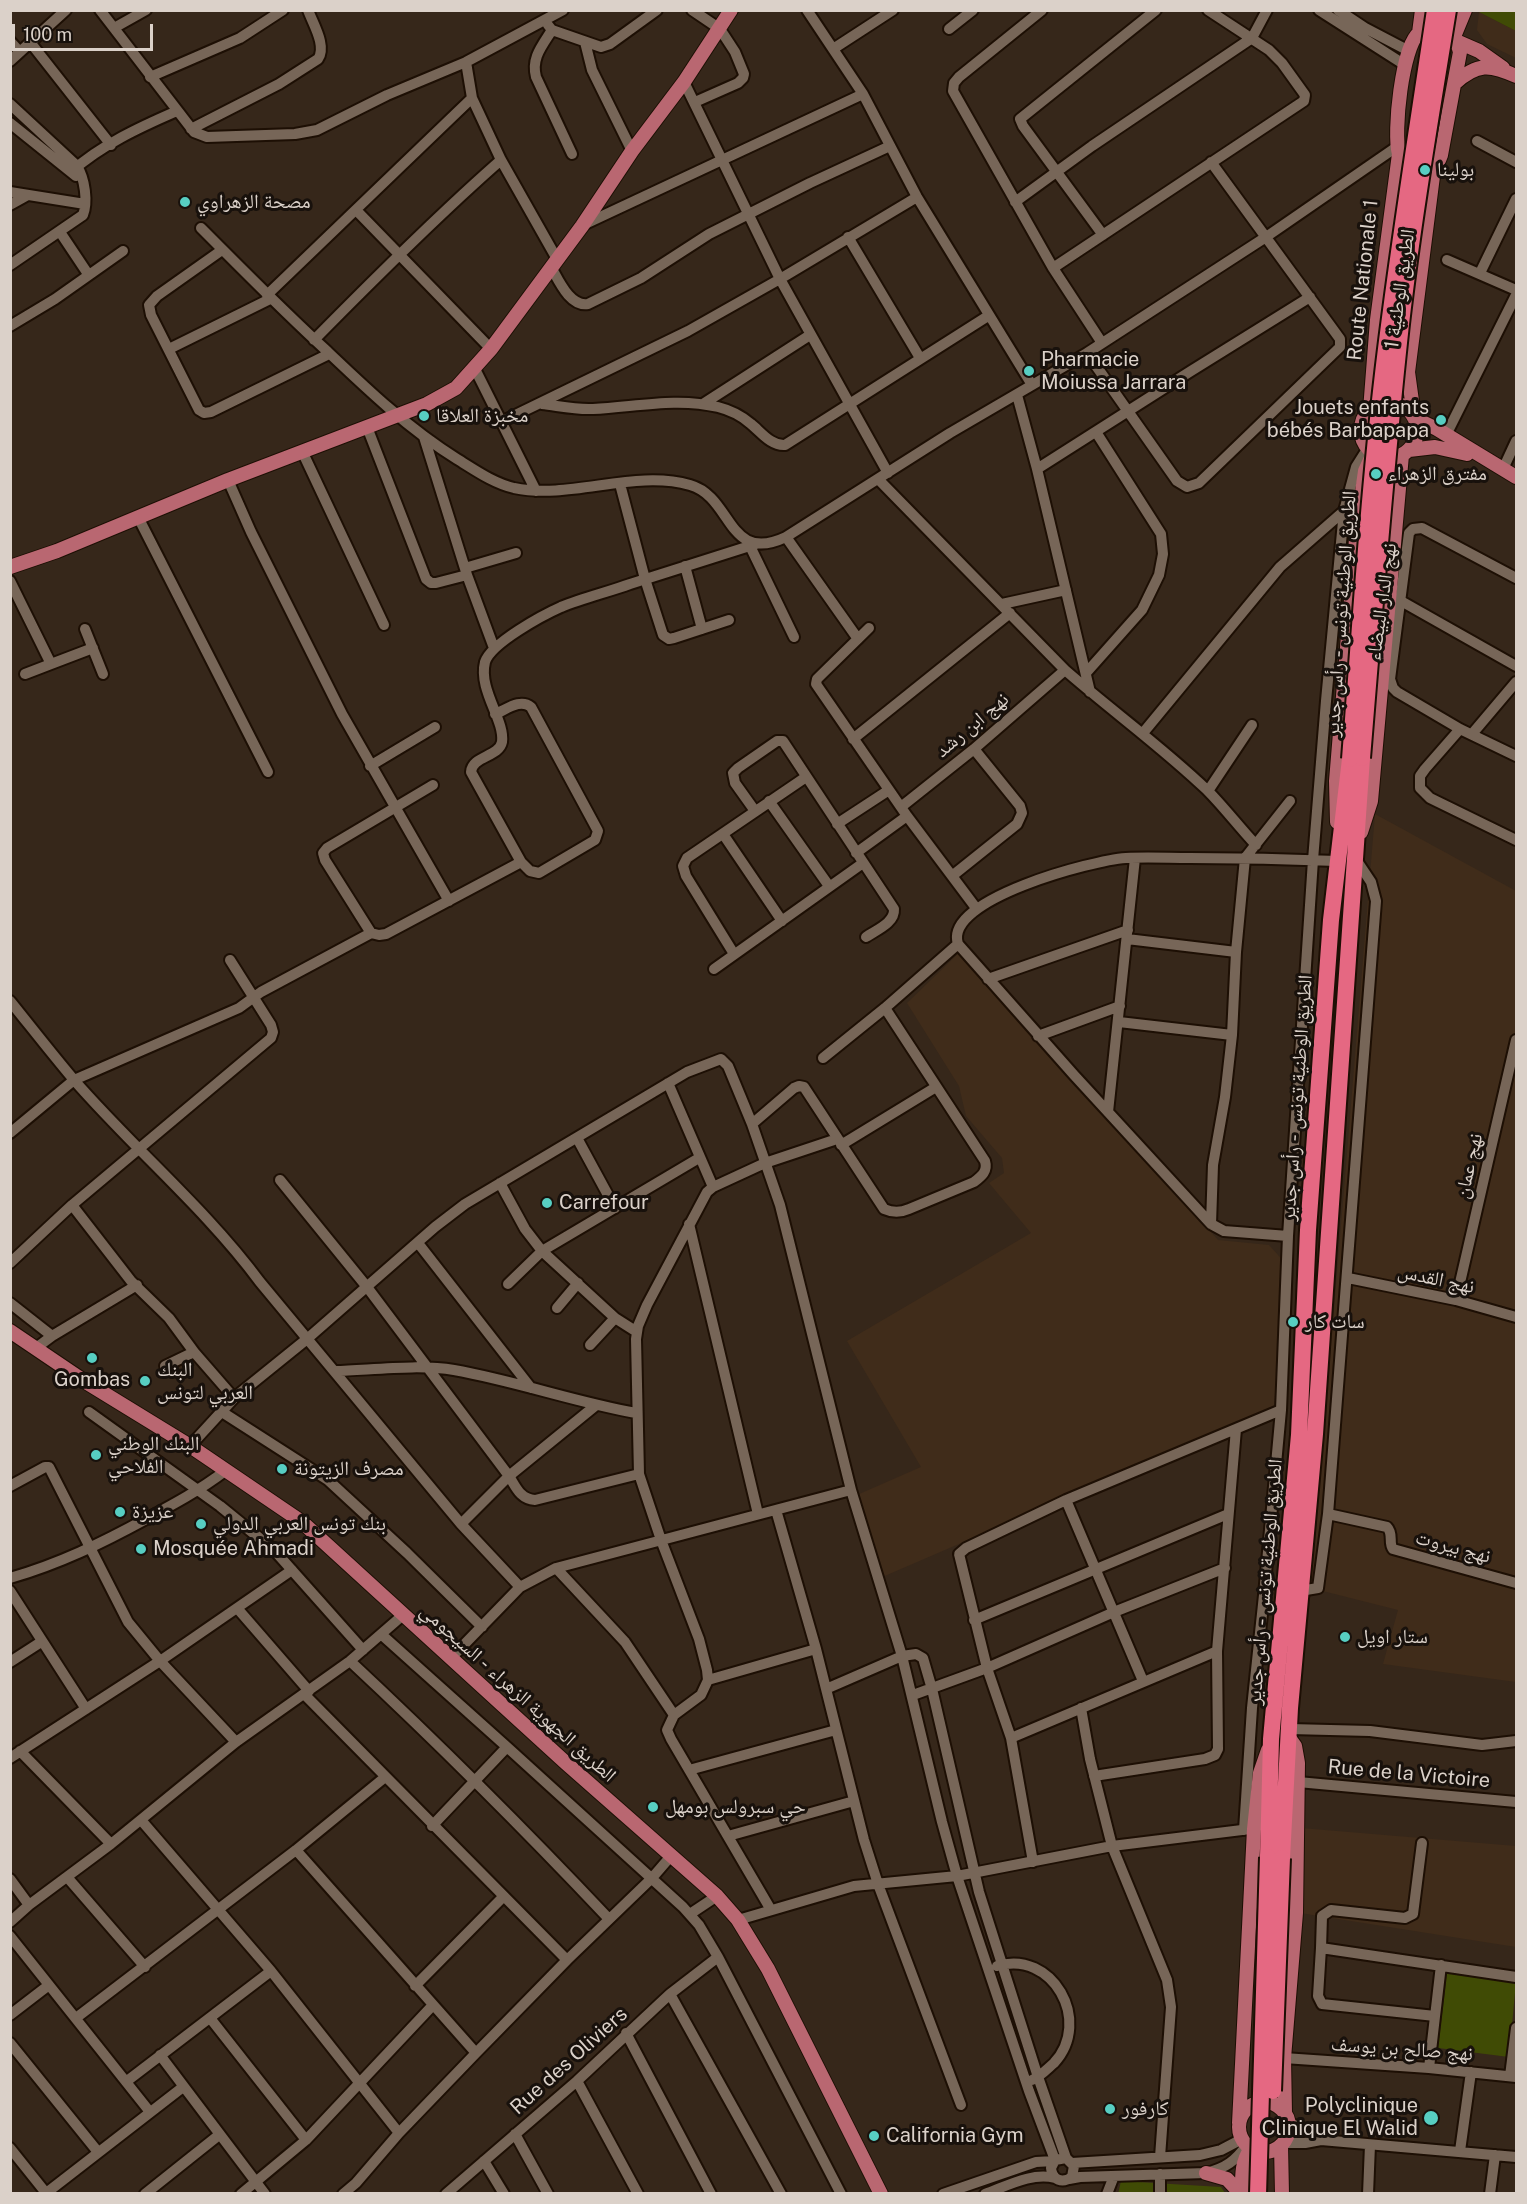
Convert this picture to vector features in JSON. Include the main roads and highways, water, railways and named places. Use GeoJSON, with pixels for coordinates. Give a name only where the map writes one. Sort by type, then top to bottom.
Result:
{"type":"FeatureCollection","features":[{"type":"Feature","properties":{"kind":"highway","name":"الطريق الوطنية تونس - رأس جدير"},"geometry":{"type":"LineString","coordinates":[[1258,2193],[1275,1857],[1290,1734],[1300,1591],[1315,1434],[1355,854],[1356,758],[1367,534],[1383,377],[1402,228],[1435,10]]}},
{"type":"Feature","properties":{"kind":"highway","name":"الطريق الوطنية تونس - رأس جدير"},"geometry":{"type":"LineString","coordinates":[[1268,2193],[1275,1857],[1271,1739],[1299,1435],[1308,1230],[1338,857],[1356,758],[1375,598],[1401,324],[1425,149],[1448,10]]}},
{"type":"Feature","properties":{"kind":"main road"},"geometry":{"type":"LineString","coordinates":[[10,567],[57,551],[228,480],[397,416],[450,392],[475,369],[491,349],[582,226],[632,151],[684,82],[731,10]]}},
{"type":"Feature","properties":{"kind":"main road"},"geometry":{"type":"LineString","coordinates":[[1422,10],[1419,33],[1434,33],[1455,40],[1479,51],[1514,75]]}},
{"type":"Feature","properties":{"kind":"main road"},"geometry":{"type":"LineString","coordinates":[[1455,40],[1465,10]]}},
{"type":"Feature","properties":{"kind":"main road","name":"Route Nationale 1"},"geometry":{"type":"LineString","coordinates":[[1370,410],[1377,320],[1398,150],[1399,105],[1405,65],[1414,37],[1419,33]]}},
{"type":"Feature","properties":{"kind":"main road","name":"الطريق الوطنية 1"},"geometry":{"type":"LineString","coordinates":[[1355,854],[1371,801],[1406,452],[1417,435],[1408,372],[1434,168],[1443,150],[1460,52],[1455,40]]}},
{"type":"Feature","properties":{"kind":"main road"},"geometry":{"type":"LineString","coordinates":[[1455,82],[1469,70],[1481,67],[1514,75]]}},
{"type":"Feature","properties":{"kind":"main road"},"geometry":{"type":"LineString","coordinates":[[1398,150],[1404,165],[1414,171],[1425,173],[1434,168]]}},
{"type":"Feature","properties":{"kind":"main road"},"geometry":{"type":"LineString","coordinates":[[1486,460],[1444,447],[1431,446],[1388,458],[1371,451],[1362,436],[1361,429],[1365,415],[1378,404],[1398,403],[1407,408],[1415,417],[1516,477]]}},
{"type":"Feature","properties":{"kind":"main road"},"geometry":{"type":"LineString","coordinates":[[1338,857],[1335,781],[1357,527],[1365,471],[1371,451]]}},
{"type":"Feature","properties":{"kind":"main road","name":"الطريق الجهوية الزهراء - السيجومي"},"geometry":{"type":"LineString","coordinates":[[10,1330],[285,1508],[717,1896],[738,1920],[768,1968],[881,2193]]}},
{"type":"Feature","properties":{"kind":"main road"},"geometry":{"type":"LineString","coordinates":[[1247,2144],[1266,2152],[1282,2144],[1287,2137],[1284,2058],[1296,1913],[1298,1782],[1298,1763],[1290,1734]]}},
{"type":"Feature","properties":{"kind":"main road"},"geometry":{"type":"LineString","coordinates":[[1241,2193],[1242,2168],[1247,2144],[1239,2123],[1249,1829],[1260,1773],[1271,1739]]}},
{"type":"Feature","properties":{"kind":"main road"},"geometry":{"type":"LineString","coordinates":[[1239,2123],[1246,2109],[1259,2102],[1274,2103],[1287,2118]]}},
{"type":"Feature","properties":{"kind":"main road"},"geometry":{"type":"LineString","coordinates":[[1282,2144],[1282,2193]]}},
{"type":"Feature","properties":{"kind":"main road"},"geometry":{"type":"LineString","coordinates":[[1206,2173],[1227,2179],[1241,2193]]}},
{"type":"Feature","properties":{"kind":"place","name":"بولينا"},"geometry":{"type":"Point","coordinates":[1425,170]}},
{"type":"Feature","properties":{"kind":"place","name":"مصحة الزهراوي"},"geometry":{"type":"Point","coordinates":[185,202]}},
{"type":"Feature","properties":{"kind":"place","name":"Pharmacie Moiussa Jarrara"},"geometry":{"type":"Point","coordinates":[1029,371]}},
{"type":"Feature","properties":{"kind":"place","name":"مخبزة العلاقا"},"geometry":{"type":"Point","coordinates":[424,416]}},
{"type":"Feature","properties":{"kind":"place","name":"Jouets enfants bébés Barbapapa"},"geometry":{"type":"Point","coordinates":[1441,420]}},
{"type":"Feature","properties":{"kind":"place","name":"مفترق الزهراء"},"geometry":{"type":"Point","coordinates":[1376,474]}},
{"type":"Feature","properties":{"kind":"place","name":"Carrefour"},"geometry":{"type":"Point","coordinates":[547,1203]}},
{"type":"Feature","properties":{"kind":"place","name":"سات كار"},"geometry":{"type":"Point","coordinates":[1293,1322]}},
{"type":"Feature","properties":{"kind":"place","name":"Gombas"},"geometry":{"type":"Point","coordinates":[92,1358]}},
{"type":"Feature","properties":{"kind":"place","name":"البنك العربي لتونس"},"geometry":{"type":"Point","coordinates":[145,1381]}},
{"type":"Feature","properties":{"kind":"place","name":"البنك الوطني الفلاحي"},"geometry":{"type":"Point","coordinates":[96,1455]}},
{"type":"Feature","properties":{"kind":"place","name":"مصرف الزيتونة"},"geometry":{"type":"Point","coordinates":[282,1469]}},
{"type":"Feature","properties":{"kind":"place","name":"عزيزة"},"geometry":{"type":"Point","coordinates":[120,1512]}},
{"type":"Feature","properties":{"kind":"place","name":"بنك تونس العربي الدولي"},"geometry":{"type":"Point","coordinates":[201,1524]}},
{"type":"Feature","properties":{"kind":"place","name":"Mosquée Ahmadi"},"geometry":{"type":"Point","coordinates":[141,1549]}},
{"type":"Feature","properties":{"kind":"place","name":"ستار اويل"},"geometry":{"type":"Point","coordinates":[1345,1637]}},
{"type":"Feature","properties":{"kind":"place","name":"حي سبرولس بومهل"},"geometry":{"type":"Point","coordinates":[653,1807]}},
{"type":"Feature","properties":{"kind":"place","name":"كارفور"},"geometry":{"type":"Point","coordinates":[1110,2109]}},
{"type":"Feature","properties":{"kind":"place","name":"Polyclinique Clinique El Walid"},"geometry":{"type":"Point","coordinates":[1431,2118]}},
{"type":"Feature","properties":{"kind":"place","name":"California Gym"},"geometry":{"type":"Point","coordinates":[874,2136]}}]}
